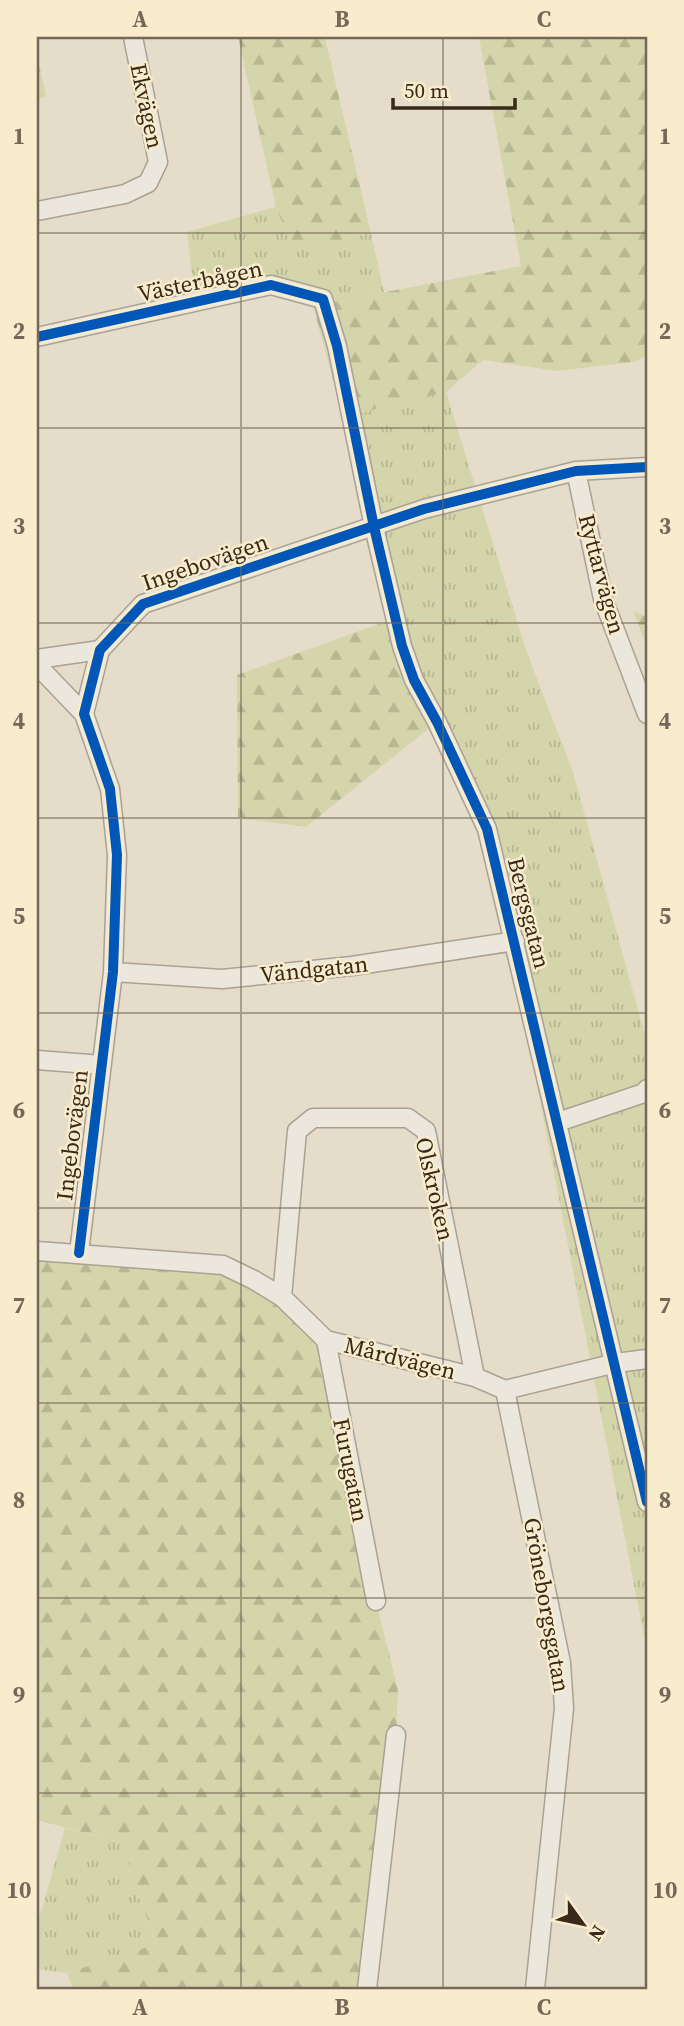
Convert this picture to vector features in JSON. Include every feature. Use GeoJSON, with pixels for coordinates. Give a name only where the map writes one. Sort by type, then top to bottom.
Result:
{"type":"FeatureCollection","features":[{"type":"Feature","properties":{"kind":"street","name":"Ekvägen"},"geometry":{"type":"LineString","coordinates":[[37,211],[125,194],[148,183],[159,162],[133,37]]}},
{"type":"Feature","properties":{"kind":"street","name":"Västerbågen"},"geometry":{"type":"LineString","coordinates":[[37,337],[271,285],[323,299],[337,346]]}},
{"type":"Feature","properties":{"kind":"street","name":"Bergsgatan"},"geometry":{"type":"LineString","coordinates":[[337,346],[374,527],[402,646],[414,680],[437,722],[487,829],[647,1502]]}},
{"type":"Feature","properties":{"kind":"street","name":"Ingebovägen"},"geometry":{"type":"LineString","coordinates":[[79,1253],[113,971],[117,855],[113,815],[110,789],[84,714],[100,650],[143,604],[424,509],[576,471],[647,467]]}},
{"type":"Feature","properties":{"kind":"street","name":"Ryttarvägen"},"geometry":{"type":"LineString","coordinates":[[576,471],[603,599],[647,714]]}},
{"type":"Feature","properties":{"kind":"street"},"geometry":{"type":"LineString","coordinates":[[37,662],[100,650]]}},
{"type":"Feature","properties":{"kind":"street"},"geometry":{"type":"LineString","coordinates":[[37,662],[84,714]]}},
{"type":"Feature","properties":{"kind":"street","name":"Vändgatan"},"geometry":{"type":"LineString","coordinates":[[113,971],[222,979],[352,966],[514,941]]}},
{"type":"Feature","properties":{"kind":"street"},"geometry":{"type":"LineString","coordinates":[[37,1060],[102,1065]]}},
{"type":"Feature","properties":{"kind":"street"},"geometry":{"type":"LineString","coordinates":[[558,1122],[646,1093]]}},
{"type":"Feature","properties":{"kind":"street","name":"Olskroken"},"geometry":{"type":"LineString","coordinates":[[282,1297],[297,1131],[313,1118],[408,1118],[426,1131],[475,1377]]}},
{"type":"Feature","properties":{"kind":"street","name":"Mårdvägen"},"geometry":{"type":"LineString","coordinates":[[37,1251],[223,1265],[282,1297],[326,1340],[475,1377],[505,1390]]}},
{"type":"Feature","properties":{"kind":"street","name":"Furugatan"},"geometry":{"type":"LineString","coordinates":[[326,1340],[376,1601]]}},
{"type":"Feature","properties":{"kind":"street"},"geometry":{"type":"LineString","coordinates":[[505,1390],[616,1363],[647,1359]]}},
{"type":"Feature","properties":{"kind":"street","name":"Gröneborgsgatan"},"geometry":{"type":"LineString","coordinates":[[505,1390],[561,1663],[565,1708],[535,1989]]}},
{"type":"Feature","properties":{"kind":"street"},"geometry":{"type":"LineString","coordinates":[[368,1989],[396,1735]]}},
{"type":"Feature","properties":{"kind":"green space"},"geometry":{"type":"Polygon","coordinates":[[[238,37],[327,37],[325,38],[371,233],[294,251],[276,207],[238,37]]]}},
{"type":"Feature","properties":{"kind":"green space"},"geometry":{"type":"Polygon","coordinates":[[[479,37],[647,37],[647,355],[634,362],[557,371],[483,360],[446,392],[343,417],[313,306],[521,266],[479,37]]]}},
{"type":"Feature","properties":{"kind":"green space"},"geometry":{"type":"Polygon","coordinates":[[[37,54],[46,97],[37,99],[37,54]]]}},
{"type":"Feature","properties":{"kind":"green space"},"geometry":{"type":"Polygon","coordinates":[[[276,207],[294,251],[371,233],[384,292],[313,306],[273,292],[199,308],[187,232],[276,207]]]}},
{"type":"Feature","properties":{"kind":"green space"},"geometry":{"type":"Polygon","coordinates":[[[446,392],[527,653],[573,772],[647,1043],[647,1651],[487,829],[414,680],[343,417],[446,392]]]}},
{"type":"Feature","properties":{"kind":"green space"},"geometry":{"type":"Polygon","coordinates":[[[633,611],[647,617],[647,646],[633,611]]]}},
{"type":"Feature","properties":{"kind":"green space"},"geometry":{"type":"Polygon","coordinates":[[[398,617],[432,726],[306,827],[238,818],[237,675],[398,617]]]}},
{"type":"Feature","properties":{"kind":"green space"},"geometry":{"type":"Polygon","coordinates":[[[37,1251],[223,1265],[254,1280],[326,1340],[376,1601],[398,1690],[396,1735],[366,1989],[73,1989],[67,1973],[157,1944],[130,1874],[131,1845],[37,1820],[37,1251]]]}},
{"type":"Feature","properties":{"kind":"green space"},"geometry":{"type":"Polygon","coordinates":[[[65,1828],[131,1845],[130,1874],[157,1945],[67,1973],[37,1969],[37,1926],[65,1828]]]}},
{"type":"Feature","properties":{"kind":"cycle path"},"geometry":{"type":"LineString","coordinates":[[37,337],[271,285],[323,299],[337,346],[374,527],[402,646],[414,680],[437,722],[487,829],[647,1502]]}},
{"type":"Feature","properties":{"kind":"cycle path"},"geometry":{"type":"LineString","coordinates":[[79,1253],[113,972],[117,855],[110,789],[84,714],[100,650],[143,604],[424,509],[576,471],[647,467]]}}]}
